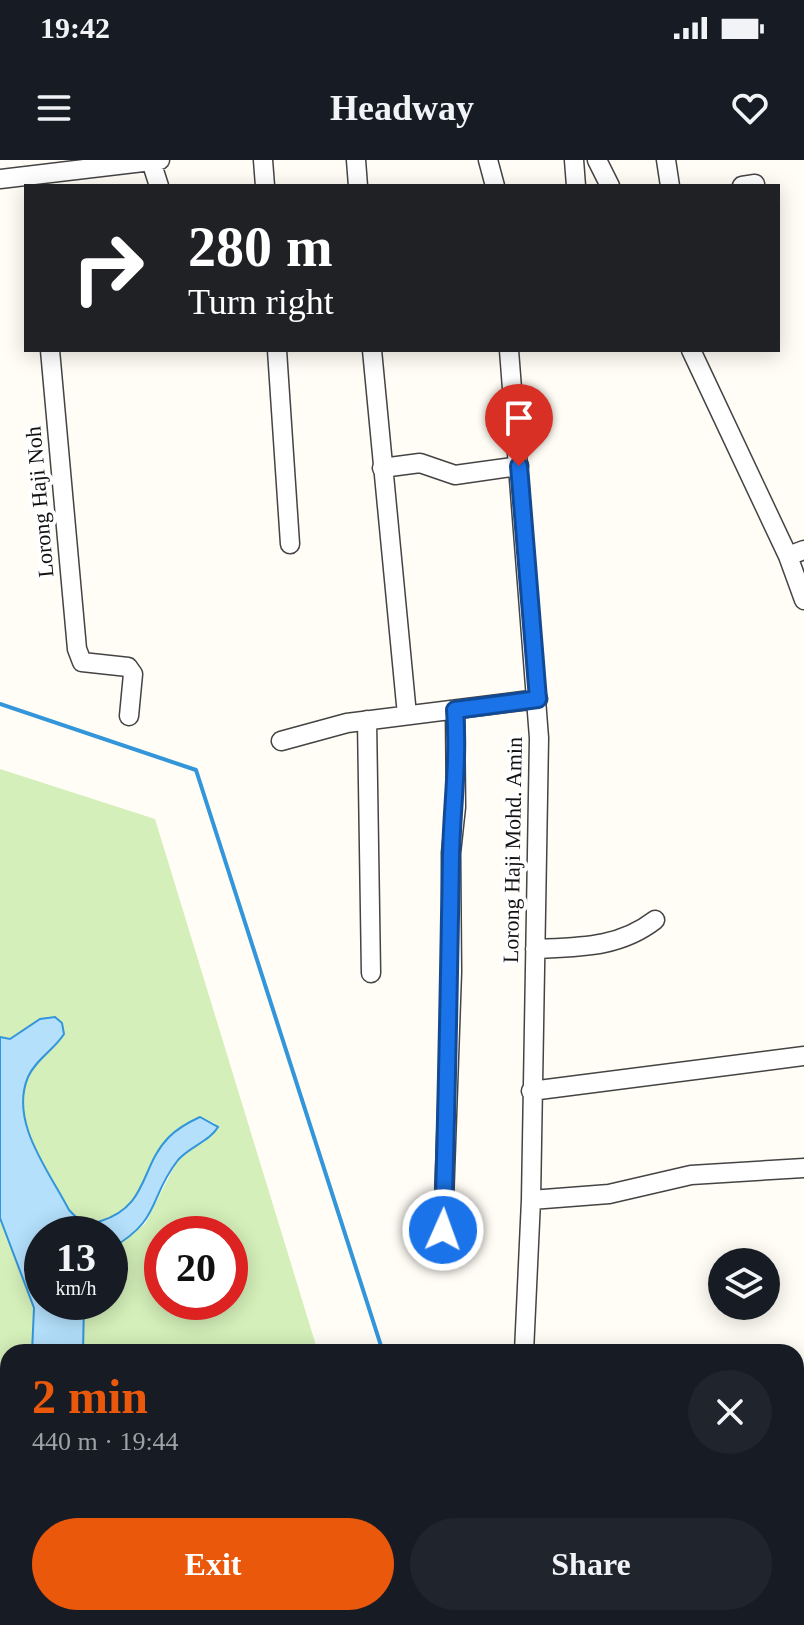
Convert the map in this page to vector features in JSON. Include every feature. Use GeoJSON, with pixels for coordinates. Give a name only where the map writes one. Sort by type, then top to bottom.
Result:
{"type":"FeatureCollection","features":[{"type":"Feature","properties":{"kind":"street"},"geometry":{"type":"LineString","coordinates":[[263,160],[265,184]]}},
{"type":"Feature","properties":{"kind":"street"},"geometry":{"type":"LineString","coordinates":[[356,160],[358,184]]}},
{"type":"Feature","properties":{"kind":"street"},"geometry":{"type":"LineString","coordinates":[[488,160],[494,184]]}},
{"type":"Feature","properties":{"kind":"street"},"geometry":{"type":"LineString","coordinates":[[574,160],[576,184]]}},
{"type":"Feature","properties":{"kind":"street"},"geometry":{"type":"LineString","coordinates":[[597,160],[609,184]]}},
{"type":"Feature","properties":{"kind":"street"},"geometry":{"type":"LineString","coordinates":[[666,160],[670,184]]}},
{"type":"Feature","properties":{"kind":"street"},"geometry":{"type":"LineString","coordinates":[[0,179],[120,162],[155,161],[159,184]]}},
{"type":"Feature","properties":{"kind":"street","name":"Lorong Haji Noh"},"geometry":{"type":"LineString","coordinates":[[50,352],[77,649],[82,662],[128,667],[133,674],[135,688],[129,716]]}},
{"type":"Feature","properties":{"kind":"street"},"geometry":{"type":"LineString","coordinates":[[277,352],[290,544]]}},
{"type":"Feature","properties":{"kind":"street"},"geometry":{"type":"LineString","coordinates":[[372,352],[407,715]]}},
{"type":"Feature","properties":{"kind":"street","name":"Lorong Haji Mohd. Amin"},"geometry":{"type":"LineString","coordinates":[[509,352],[538,699],[531,1200],[524,1344]]}},
{"type":"Feature","properties":{"kind":"street"},"geometry":{"type":"LineString","coordinates":[[692,352],[796,553],[804,600]]}},
{"type":"Feature","properties":{"kind":"street"},"geometry":{"type":"LineString","coordinates":[[382,468],[420,463],[455,475],[519,466]]}},
{"type":"Feature","properties":{"kind":"street"},"geometry":{"type":"LineString","coordinates":[[281,741],[367,720],[538,699]]}},
{"type":"Feature","properties":{"kind":"street"},"geometry":{"type":"LineString","coordinates":[[443,1230],[452,972],[451,853],[456,807],[455,710]]}},
{"type":"Feature","properties":{"kind":"street"},"geometry":{"type":"LineString","coordinates":[[367,720],[371,973]]}},
{"type":"Feature","properties":{"kind":"street"},"geometry":{"type":"LineString","coordinates":[[535,949],[586,947],[624,940],[655,920]]}},
{"type":"Feature","properties":{"kind":"street"},"geometry":{"type":"LineString","coordinates":[[531,1091],[804,1056]]}},
{"type":"Feature","properties":{"kind":"street"},"geometry":{"type":"LineString","coordinates":[[531,1200],[609,1194],[691,1175],[804,1168]]}},
{"type":"Feature","properties":{"kind":"green space"},"geometry":{"type":"Polygon","coordinates":[[[0,769],[155,819],[316,1344],[83,1344],[84,1320],[128,1320],[128,1236],[144,1225],[144,1320],[248,1320],[248,1216],[149,1216],[177,1161],[215,1132],[215,1123],[200,1117],[155,1160],[133,1202],[115,1216],[74,1216],[42,1163],[27,1129],[24,1112],[23,1094],[28,1077],[64,1034],[62,1023],[55,1017],[40,1019],[10,1039],[0,1037],[0,769]]]}},
{"type":"Feature","properties":{"kind":"green space"},"geometry":{"type":"Polygon","coordinates":[[[0,1218],[24,1275],[24,1320],[34,1320],[33,1344],[0,1344],[0,1218]]]}},
{"type":"Feature","properties":{"kind":"water"},"geometry":{"type":"Polygon","coordinates":[[[55,1017],[62,1023],[64,1034],[28,1077],[23,1094],[24,1111],[27,1129],[42,1163],[76,1216],[24,1216],[24,1282],[0,1218],[0,1037],[10,1039],[40,1019],[55,1017]]]}},
{"type":"Feature","properties":{"kind":"water"},"geometry":{"type":"Polygon","coordinates":[[[200,1117],[218,1127],[178,1160],[138,1228],[128,1237],[128,1216],[112,1216],[128,1206],[136,1195],[160,1148],[180,1128],[200,1117]]]}},
{"type":"Feature","properties":{"kind":"water"},"geometry":{"type":"Polygon","coordinates":[[[33,1320],[84,1320],[83,1344],[32,1344],[33,1320]]]}},
{"type":"Feature","properties":{"kind":"waterway"},"geometry":{"type":"LineString","coordinates":[[0,704],[196,770],[380,1344]]}},
{"type":"Feature","properties":{"kind":"route"},"geometry":{"type":"LineString","coordinates":[[443,1230],[452,972],[451,853],[456,807],[455,710],[538,699],[519,466]]}}]}
